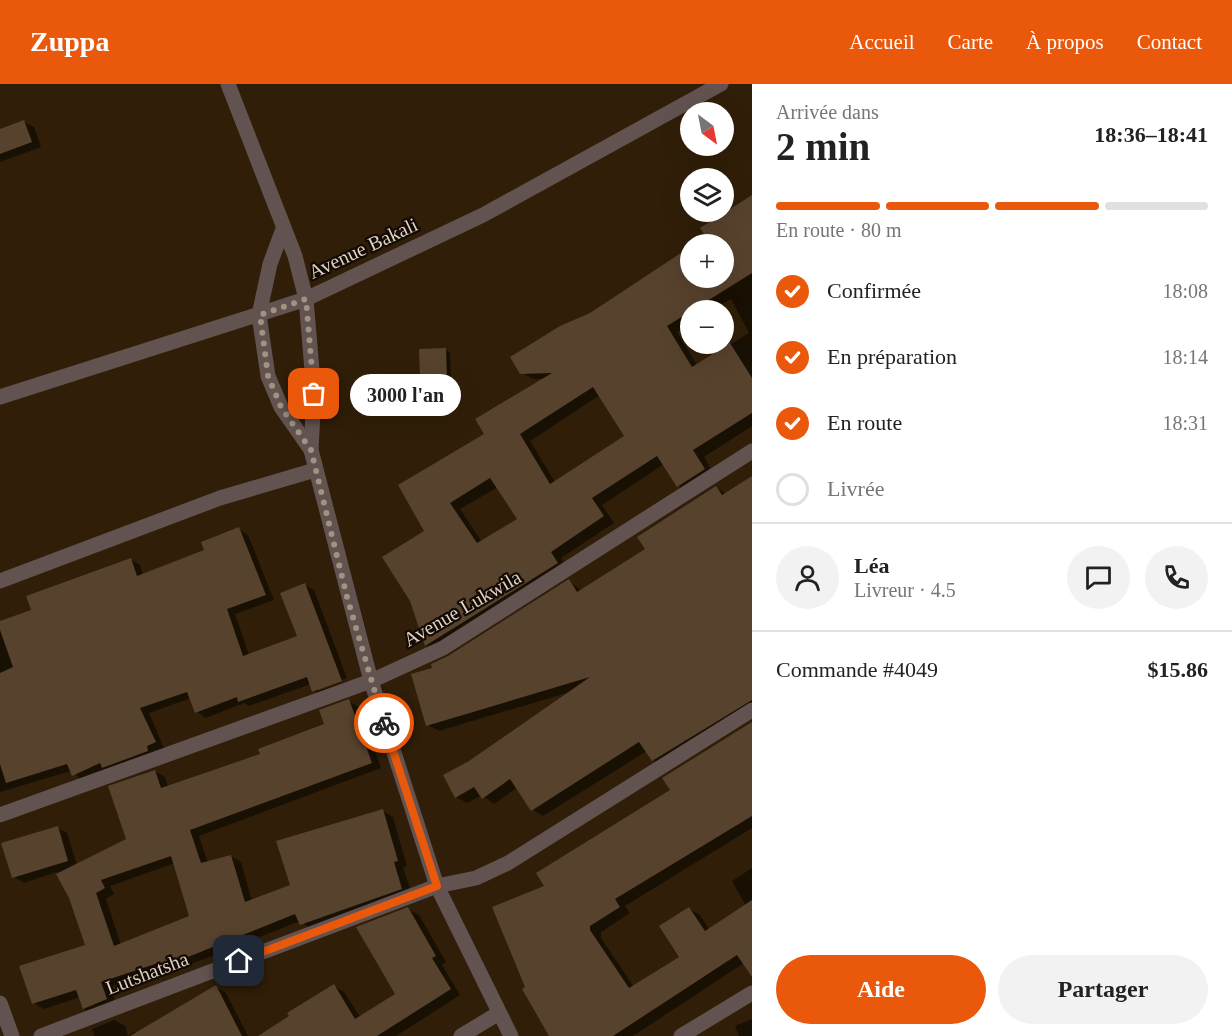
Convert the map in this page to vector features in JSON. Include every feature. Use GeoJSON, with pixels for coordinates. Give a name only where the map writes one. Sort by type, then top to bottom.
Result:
{"type":"FeatureCollection","features":[{"type":"Feature","properties":{"kind":"street"},"geometry":{"type":"LineString","coordinates":[[228,84],[295,256],[306,299],[314,394],[311,450],[370,681],[437,886],[511,1036]]}},
{"type":"Feature","properties":{"kind":"street","name":"Avenue Bakali"},"geometry":{"type":"LineString","coordinates":[[0,397],[306,299],[483,215],[721,84]]}},
{"type":"Feature","properties":{"kind":"street"},"geometry":{"type":"LineString","coordinates":[[283,229],[270,264],[260,315],[268,376],[281,407],[311,450]]}},
{"type":"Feature","properties":{"kind":"street","name":"Avenue Lukwila"},"geometry":{"type":"LineString","coordinates":[[0,815],[370,681],[443,648],[752,451]]}},
{"type":"Feature","properties":{"kind":"street"},"geometry":{"type":"LineString","coordinates":[[0,581],[220,498],[315,470]]}},
{"type":"Feature","properties":{"kind":"street","name":"Lutshatsha"},"geometry":{"type":"LineString","coordinates":[[41,1036],[437,886],[476,878],[508,863],[752,710]]}},
{"type":"Feature","properties":{"kind":"street"},"geometry":{"type":"LineString","coordinates":[[681,1036],[752,993]]}},
{"type":"Feature","properties":{"kind":"street"},"geometry":{"type":"LineString","coordinates":[[0,1003],[12,1036]]}},
{"type":"Feature","properties":{"kind":"street"},"geometry":{"type":"LineString","coordinates":[[461,1036],[499,1013]]}},
{"type":"Feature","properties":{"kind":"building"},"geometry":{"type":"Polygon","coordinates":[[[24,120],[32,142],[0,154],[0,129],[24,120]]]}},
{"type":"Feature","properties":{"kind":"building"},"geometry":{"type":"Polygon","coordinates":[[[752,195],[752,273],[734,284],[734,234],[704,234],[700,228],[709,222],[734,222],[734,206],[752,195]]]}},
{"type":"Feature","properties":{"kind":"building"},"geometry":{"type":"Polygon","coordinates":[[[680,254],[680,288],[728,288],[709,300],[680,300],[680,318],[667,326],[680,347],[680,354],[684,354],[692,367],[713,354],[734,354],[734,349],[752,378],[752,413],[693,450],[705,469],[677,487],[657,456],[592,498],[604,516],[551,552],[558,563],[425,646],[410,601],[382,557],[424,531],[398,485],[484,434],[475,419],[552,373],[520,374],[510,357],[560,326],[590,313],[680,254]],[[593,387],[520,434],[550,484],[624,436],[593,387]],[[490,478],[450,503],[477,543],[517,519],[490,478]]]}},
{"type":"Feature","properties":{"kind":"building"},"geometry":{"type":"Polygon","coordinates":[[[446,348],[447,377],[420,379],[419,349],[446,348]]]}},
{"type":"Feature","properties":{"kind":"building"},"geometry":{"type":"Polygon","coordinates":[[[752,476],[752,700],[652,761],[639,742],[531,811],[510,779],[482,799],[474,787],[455,798],[443,775],[469,761],[590,677],[426,726],[411,674],[432,668],[431,664],[448,656],[569,579],[577,592],[645,549],[637,537],[716,486],[722,495],[752,476]]]}},
{"type":"Feature","properties":{"kind":"building"},"geometry":{"type":"Polygon","coordinates":[[[239,527],[266,595],[227,609],[243,656],[297,636],[280,593],[305,583],[342,681],[312,692],[307,677],[238,702],[237,697],[195,713],[187,692],[140,708],[156,742],[147,746],[148,751],[102,768],[100,763],[72,776],[67,764],[6,783],[0,764],[0,673],[13,667],[0,630],[0,621],[31,610],[26,596],[131,558],[137,576],[204,550],[201,542],[239,527]]]}},
{"type":"Feature","properties":{"kind":"building"},"geometry":{"type":"Polygon","coordinates":[[[349,699],[372,763],[190,830],[201,863],[231,855],[245,902],[290,885],[276,841],[383,809],[398,861],[394,862],[402,889],[300,925],[295,914],[163,967],[161,962],[101,982],[107,999],[83,1009],[76,990],[32,1004],[19,966],[85,945],[69,898],[56,874],[126,839],[108,786],[155,770],[161,788],[260,754],[258,749],[324,724],[319,710],[349,699]],[[171,856],[101,880],[105,888],[96,893],[114,946],[189,916],[171,856]]]}},
{"type":"Feature","properties":{"kind":"building"},"geometry":{"type":"Polygon","coordinates":[[[752,722],[752,816],[615,899],[620,907],[590,926],[590,930],[629,988],[679,957],[659,926],[689,907],[705,931],[752,900],[752,977],[737,955],[613,1036],[549,1036],[522,989],[525,987],[492,907],[544,886],[536,873],[670,790],[662,778],[752,722]]]}},
{"type":"Feature","properties":{"kind":"building"},"geometry":{"type":"Polygon","coordinates":[[[58,826],[68,861],[12,878],[1,843],[58,826]]]}},
{"type":"Feature","properties":{"kind":"building"},"geometry":{"type":"Polygon","coordinates":[[[408,907],[436,956],[432,958],[451,989],[377,1036],[258,1036],[289,1016],[287,1013],[334,984],[355,1019],[395,994],[356,927],[408,907]]]}},
{"type":"Feature","properties":{"kind":"building"},"geometry":{"type":"Polygon","coordinates":[[[216,985],[242,1036],[130,1036],[216,985]]]}},
{"type":"Feature","properties":{"kind":"way so far"},"geometry":{"type":"LineString","coordinates":[[314,394],[306,299],[260,315],[268,376],[281,407],[311,450],[347,597],[384,723]]}},
{"type":"Feature","properties":{"kind":"place","name":"3000 l'an"},"geometry":{"type":"Point","coordinates":[314,394]}},
{"type":"Feature","properties":{"kind":"route"},"geometry":{"type":"LineString","coordinates":[[239,961],[437,886],[384,723]]}}]}
